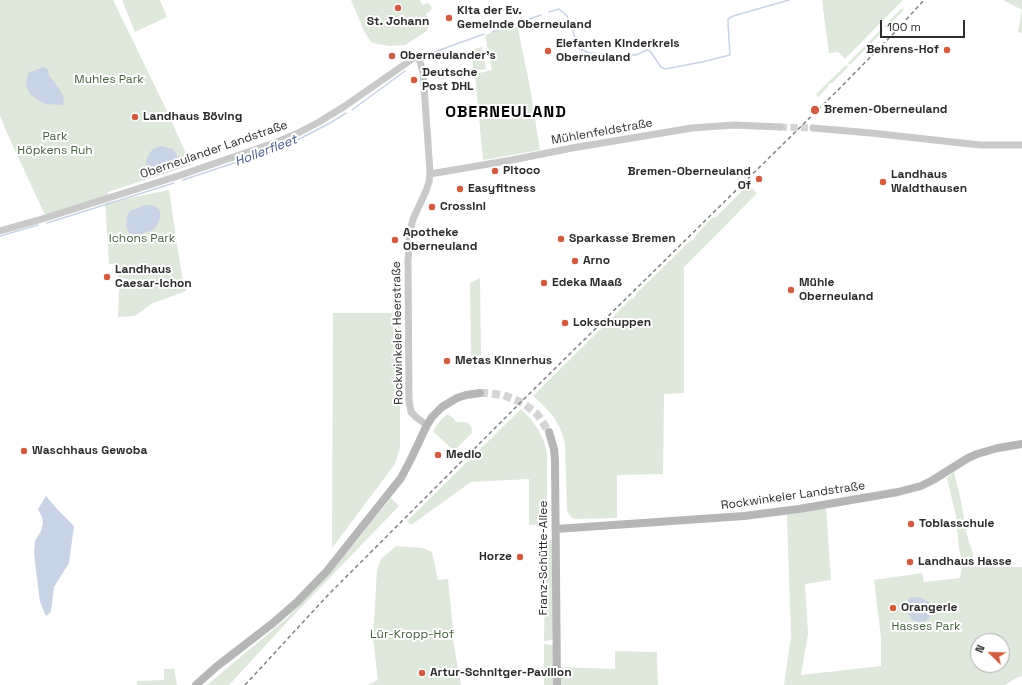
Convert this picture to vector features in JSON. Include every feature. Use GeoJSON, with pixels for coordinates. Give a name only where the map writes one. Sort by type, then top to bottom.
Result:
{"type":"FeatureCollection","features":[{"type":"Feature","properties":{"kind":"main road"},"geometry":{"type":"LineString","coordinates":[[196,685],[216,667],[297,602],[327,571],[401,478],[432,417],[449,402],[466,395],[480,393]]}},
{"type":"Feature","properties":{"kind":"main road","name":"Franz-Schütte-Allee"},"geometry":{"type":"LineString","coordinates":[[549,432],[555,457],[557,685]]}},
{"type":"Feature","properties":{"kind":"main road","name":"Rockwinkeler Landstraße"},"geometry":{"type":"LineString","coordinates":[[556,529],[707,520],[744,516],[792,510],[898,492],[921,486],[977,454],[998,448],[1022,444]]}},
{"type":"Feature","properties":{"kind":"street","name":"Rockwinkeler Heerstraße"},"geometry":{"type":"LineString","coordinates":[[418,55],[423,72],[430,174],[426,191],[413,219],[410,231],[408,261],[409,401],[412,412],[417,418],[427,425]]}},
{"type":"Feature","properties":{"kind":"street","name":"Oberneulander Landstraße"},"geometry":{"type":"LineString","coordinates":[[0,231],[178,176],[296,134],[345,106],[418,55]]}},
{"type":"Feature","properties":{"kind":"street","name":"Mühlenfeldstraße"},"geometry":{"type":"LineString","coordinates":[[430,174],[692,128],[734,125],[780,127]]}},
{"type":"Feature","properties":{"kind":"street"},"geometry":{"type":"LineString","coordinates":[[813,128],[980,145],[1022,145]]}},
{"type":"Feature","properties":{"kind":"green space"},"geometry":{"type":"Polygon","coordinates":[[[0,0],[113,0],[168,113],[191,165],[108,192],[108,195],[45,215],[0,115],[0,0]]]}},
{"type":"Feature","properties":{"kind":"green space"},"geometry":{"type":"Polygon","coordinates":[[[122,0],[160,0],[167,17],[135,32],[122,0]]]}},
{"type":"Feature","properties":{"kind":"green space"},"geometry":{"type":"Polygon","coordinates":[[[351,0],[420,0],[422,5],[428,3],[432,8],[426,14],[429,23],[427,31],[405,45],[389,46],[371,42],[364,31],[351,0]]]}},
{"type":"Feature","properties":{"kind":"green space"},"geometry":{"type":"Polygon","coordinates":[[[822,0],[903,0],[845,59],[838,52],[829,53],[822,0]]]}},
{"type":"Feature","properties":{"kind":"green space"},"geometry":{"type":"Polygon","coordinates":[[[1003,0],[1022,0],[1022,10],[1003,0]]]}},
{"type":"Feature","properties":{"kind":"green space"},"geometry":{"type":"Polygon","coordinates":[[[902,8],[904,10],[888,26],[887,25],[882,29],[883,31],[850,65],[848,63],[902,8]]]}},
{"type":"Feature","properties":{"kind":"green space"},"geometry":{"type":"Polygon","coordinates":[[[1022,10],[1022,33],[1018,32],[1022,10]]]}},
{"type":"Feature","properties":{"kind":"green space"},"geometry":{"type":"Polygon","coordinates":[[[517,24],[530,87],[540,150],[483,160],[475,74],[492,70],[485,35],[517,24]]]}},
{"type":"Feature","properties":{"kind":"green space"},"geometry":{"type":"Polygon","coordinates":[[[482,47],[486,69],[474,71],[470,50],[482,47]]]}},
{"type":"Feature","properties":{"kind":"green space"},"geometry":{"type":"Polygon","coordinates":[[[846,65],[848,67],[827,86],[828,87],[818,97],[816,94],[846,65]]]}},
{"type":"Feature","properties":{"kind":"green space"},"geometry":{"type":"Polygon","coordinates":[[[748,185],[757,193],[684,267],[684,393],[664,394],[663,474],[617,475],[617,518],[572,518],[567,510],[565,444],[560,428],[553,416],[533,396],[632,298],[633,299],[636,294],[691,240],[692,241],[713,217],[715,218],[748,185]]]}},
{"type":"Feature","properties":{"kind":"green space","name":"Ichons Park"},"geometry":{"type":"Polygon","coordinates":[[[169,190],[181,270],[186,291],[151,304],[135,316],[118,317],[118,264],[109,264],[105,203],[169,190]]]}},
{"type":"Feature","properties":{"kind":"green space"},"geometry":{"type":"Polygon","coordinates":[[[480,278],[481,355],[471,364],[470,283],[480,278]]]}},
{"type":"Feature","properties":{"kind":"green space"},"geometry":{"type":"Polygon","coordinates":[[[333,313],[400,313],[400,447],[395,464],[332,548],[333,313]]]}},
{"type":"Feature","properties":{"kind":"green space"},"geometry":{"type":"Polygon","coordinates":[[[521,409],[538,429],[544,441],[547,454],[547,517],[544,521],[541,524],[529,525],[529,479],[471,482],[411,525],[407,521],[521,409]]]}},
{"type":"Feature","properties":{"kind":"green space"},"geometry":{"type":"Polygon","coordinates":[[[447,414],[456,422],[468,423],[471,426],[472,433],[454,451],[433,431],[438,423],[447,414]]]}},
{"type":"Feature","properties":{"kind":"green space","name":"Hasses Park"},"geometry":{"type":"Polygon","coordinates":[[[954,472],[967,535],[973,554],[973,567],[1022,567],[1022,676],[1005,685],[784,685],[791,636],[787,515],[826,508],[831,580],[805,584],[808,634],[801,675],[881,666],[881,637],[874,580],[922,573],[924,582],[960,578],[962,566],[956,516],[947,478],[954,472]]]}},
{"type":"Feature","properties":{"kind":"green space"},"geometry":{"type":"Polygon","coordinates":[[[391,498],[399,506],[288,621],[229,685],[207,685],[287,618],[334,569],[391,498]]]}},
{"type":"Feature","properties":{"kind":"green space"},"geometry":{"type":"Polygon","coordinates":[[[546,540],[551,540],[554,564],[554,638],[552,640],[544,641],[546,540]]]}},
{"type":"Feature","properties":{"kind":"green space","name":"Lür-Kropp-Hof"},"geometry":{"type":"Polygon","coordinates":[[[396,546],[423,548],[432,552],[438,580],[448,579],[453,640],[461,685],[368,685],[378,680],[373,638],[377,570],[381,559],[396,546]]]}},
{"type":"Feature","properties":{"kind":"green space"},"geometry":{"type":"Polygon","coordinates":[[[544,644],[555,647],[555,685],[544,685],[544,644]]]}},
{"type":"Feature","properties":{"kind":"green space"},"geometry":{"type":"Polygon","coordinates":[[[615,651],[657,652],[658,685],[559,685],[559,667],[615,669],[615,651]]]}},
{"type":"Feature","properties":{"kind":"green space"},"geometry":{"type":"Polygon","coordinates":[[[164,669],[174,669],[177,685],[137,685],[137,681],[164,680],[164,669]]]}},
{"type":"Feature","properties":{"kind":"water"},"geometry":{"type":"Polygon","coordinates":[[[42,67],[48,70],[49,76],[63,95],[63,105],[46,104],[30,94],[26,83],[28,74],[42,67]]]}},
{"type":"Feature","properties":{"kind":"water"},"geometry":{"type":"Polygon","coordinates":[[[160,146],[173,149],[178,159],[175,164],[162,169],[153,171],[147,170],[146,161],[149,154],[153,149],[160,146]]]}},
{"type":"Feature","properties":{"kind":"water"},"geometry":{"type":"Polygon","coordinates":[[[145,205],[152,205],[158,208],[160,212],[160,219],[156,227],[151,231],[139,235],[135,236],[129,234],[126,226],[127,216],[130,211],[145,205]]]}},
{"type":"Feature","properties":{"kind":"water"},"geometry":{"type":"Polygon","coordinates":[[[46,496],[74,526],[69,563],[54,587],[51,612],[46,616],[40,602],[34,554],[35,541],[41,531],[43,523],[38,509],[46,496]]]}},
{"type":"Feature","properties":{"kind":"water"},"geometry":{"type":"Polygon","coordinates":[[[909,598],[921,598],[932,605],[933,611],[930,617],[922,623],[912,620],[907,612],[906,608],[909,598]]]}},
{"type":"Feature","properties":{"kind":"waterway","name":"Hollerfleet"},"geometry":{"type":"LineString","coordinates":[[549,12],[559,9],[567,16],[578,48],[589,53],[636,55],[647,50],[650,51],[661,67],[665,69],[730,55],[728,19],[733,16],[789,0]]}},
{"type":"Feature","properties":{"kind":"waterway","name":"Hollerfleet"},"geometry":{"type":"LineString","coordinates":[[492,32],[541,15]]}},
{"type":"Feature","properties":{"kind":"waterway","name":"Hollerfleet"},"geometry":{"type":"LineString","coordinates":[[426,55],[484,34]]}},
{"type":"Feature","properties":{"kind":"waterway","name":"Hollerfleet"},"geometry":{"type":"LineString","coordinates":[[352,110],[405,71]]}},
{"type":"Feature","properties":{"kind":"waterway","name":"Hollerfleet"},"geometry":{"type":"LineString","coordinates":[[183,180],[282,148],[346,113]]}},
{"type":"Feature","properties":{"kind":"waterway","name":"Hollerfleet"},"geometry":{"type":"LineString","coordinates":[[47,223],[174,183]]}},
{"type":"Feature","properties":{"kind":"waterway","name":"Hollerfleet"},"geometry":{"type":"LineString","coordinates":[[0,236],[38,225]]}},
{"type":"Feature","properties":{"kind":"tunnel"},"geometry":{"type":"LineString","coordinates":[[780,127],[813,128]]}},
{"type":"Feature","properties":{"kind":"tunnel"},"geometry":{"type":"LineString","coordinates":[[480,393],[503,395],[523,403],[537,414],[549,432]]}},
{"type":"Feature","properties":{"kind":"railway"},"geometry":{"type":"LineString","coordinates":[[245,685],[328,595],[526,397],[840,88],[924,0]]}},
{"type":"Feature","properties":{"kind":"place","name":"St. Johann"},"geometry":{"type":"Point","coordinates":[398,8]}},
{"type":"Feature","properties":{"kind":"place","name":"Kita der Ev. Gemeinde Oberneuland"},"geometry":{"type":"Point","coordinates":[449,18]}},
{"type":"Feature","properties":{"kind":"place","name":"Behrens-Hof"},"geometry":{"type":"Point","coordinates":[947,50]}},
{"type":"Feature","properties":{"kind":"place","name":"Elefanten Kinderkreis Oberneuland"},"geometry":{"type":"Point","coordinates":[548,51]}},
{"type":"Feature","properties":{"kind":"place","name":"Oberneulander's"},"geometry":{"type":"Point","coordinates":[392,56]}},
{"type":"Feature","properties":{"kind":"place","name":"Deutsche Post DHL"},"geometry":{"type":"Point","coordinates":[414,80]}},
{"type":"Feature","properties":{"kind":"place","name":"Bremen-Oberneuland"},"geometry":{"type":"Point","coordinates":[815,110]}},
{"type":"Feature","properties":{"kind":"place","name":"Landhaus Böving"},"geometry":{"type":"Point","coordinates":[135,117]}},
{"type":"Feature","properties":{"kind":"place","name":"Pitoco"},"geometry":{"type":"Point","coordinates":[495,171]}},
{"type":"Feature","properties":{"kind":"place","name":"Bremen-Oberneuland Of"},"geometry":{"type":"Point","coordinates":[759,179]}},
{"type":"Feature","properties":{"kind":"place","name":"Landhaus Waldthausen"},"geometry":{"type":"Point","coordinates":[883,182]}},
{"type":"Feature","properties":{"kind":"place","name":"Easyfitness"},"geometry":{"type":"Point","coordinates":[460,189]}},
{"type":"Feature","properties":{"kind":"place","name":"Crossini"},"geometry":{"type":"Point","coordinates":[432,207]}},
{"type":"Feature","properties":{"kind":"place","name":"Sparkasse Bremen"},"geometry":{"type":"Point","coordinates":[561,239]}},
{"type":"Feature","properties":{"kind":"place","name":"Apotheke Oberneuland"},"geometry":{"type":"Point","coordinates":[395,240]}},
{"type":"Feature","properties":{"kind":"place","name":"Arno"},"geometry":{"type":"Point","coordinates":[575,261]}},
{"type":"Feature","properties":{"kind":"place","name":"Landhaus Caesar-Ichon"},"geometry":{"type":"Point","coordinates":[107,277]}},
{"type":"Feature","properties":{"kind":"place","name":"Edeka Maaß"},"geometry":{"type":"Point","coordinates":[544,283]}},
{"type":"Feature","properties":{"kind":"place","name":"Mühle Oberneuland"},"geometry":{"type":"Point","coordinates":[791,290]}},
{"type":"Feature","properties":{"kind":"place","name":"Lokschuppen"},"geometry":{"type":"Point","coordinates":[565,323]}},
{"type":"Feature","properties":{"kind":"place","name":"Metas Kinnerhus"},"geometry":{"type":"Point","coordinates":[447,361]}},
{"type":"Feature","properties":{"kind":"place","name":"Waschhaus Gewoba"},"geometry":{"type":"Point","coordinates":[24,451]}},
{"type":"Feature","properties":{"kind":"place","name":"Medio"},"geometry":{"type":"Point","coordinates":[438,455]}},
{"type":"Feature","properties":{"kind":"place","name":"Tobiasschule"},"geometry":{"type":"Point","coordinates":[911,524]}},
{"type":"Feature","properties":{"kind":"place","name":"Horze"},"geometry":{"type":"Point","coordinates":[520,557]}},
{"type":"Feature","properties":{"kind":"place","name":"Landhaus Hasse"},"geometry":{"type":"Point","coordinates":[910,562]}},
{"type":"Feature","properties":{"kind":"place","name":"Orangerie"},"geometry":{"type":"Point","coordinates":[893,608]}},
{"type":"Feature","properties":{"kind":"place","name":"Artur-Schnitger-Pavillon"},"geometry":{"type":"Point","coordinates":[422,673]}},
{"type":"Feature","properties":{"kind":"district","name":"OBERNEULAND"},"geometry":{"type":"Point","coordinates":[506,113]}},
{"type":"Feature","properties":{"kind":"park label","name":"Muhles Park"},"geometry":{"type":"Point","coordinates":[109,80]}},
{"type":"Feature","properties":{"kind":"park label","name":"Park Höpkens Ruh"},"geometry":{"type":"Point","coordinates":[55,144]}}]}
